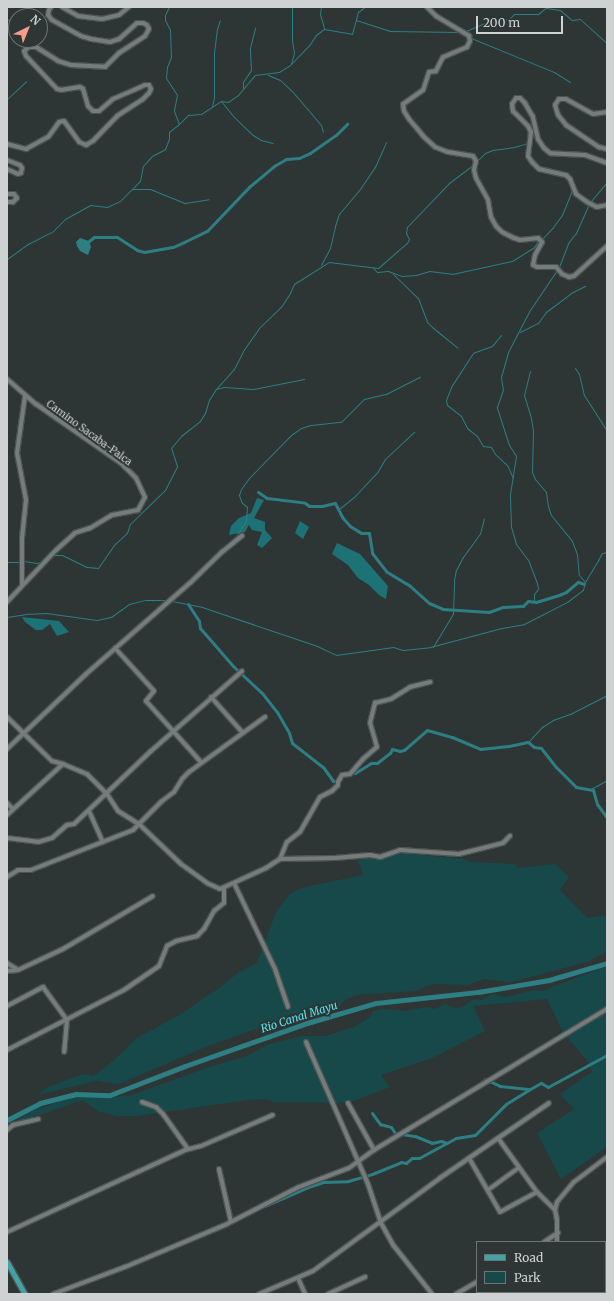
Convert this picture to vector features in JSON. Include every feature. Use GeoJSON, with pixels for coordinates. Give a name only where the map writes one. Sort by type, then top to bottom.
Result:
{"type":"FeatureCollection","features":[{"type":"Feature","properties":{"kind":"main road"},"geometry":{"type":"LineString","coordinates":[[7,1262],[25,1294]]}},
{"type":"Feature","properties":{"kind":"street"},"geometry":{"type":"LineString","coordinates":[[7,144],[26,149],[49,136],[59,122],[64,121],[80,142],[86,145],[93,142],[118,116],[142,100],[151,89],[149,85],[145,85],[113,99],[99,112],[93,111],[88,106],[83,89],[80,87],[62,90],[57,89],[26,56],[24,51],[29,47],[36,47],[58,61],[71,66],[105,66],[119,53],[144,36],[149,30],[147,25],[138,23],[115,41],[104,42],[91,39],[81,36],[52,20],[48,15],[51,7]]}},
{"type":"Feature","properties":{"kind":"street"},"geometry":{"type":"LineString","coordinates":[[62,7],[78,16],[102,19],[119,15],[129,7]]}},
{"type":"Feature","properties":{"kind":"street"},"geometry":{"type":"LineString","coordinates":[[427,7],[436,16],[469,36],[470,41],[467,47],[443,57],[436,71],[429,72],[423,90],[403,104],[404,111],[409,119],[434,147],[448,152],[473,156],[476,161],[474,170],[476,178],[488,200],[491,217],[496,226],[502,232],[514,238],[520,240],[538,238],[542,242],[534,255],[533,265],[537,267],[556,267],[562,274],[569,277],[574,276],[607,246]]}},
{"type":"Feature","properties":{"kind":"street"},"geometry":{"type":"LineString","coordinates":[[607,163],[585,155],[550,153],[544,148],[538,139],[533,118],[525,103],[520,98],[516,98],[512,104],[513,111],[528,126],[531,132],[528,156],[532,162],[540,169],[566,175],[570,179],[576,194],[587,202],[597,207],[607,205]]}},
{"type":"Feature","properties":{"kind":"street"},"geometry":{"type":"LineString","coordinates":[[607,112],[593,114],[566,99],[559,99],[555,105],[558,115],[566,125],[599,147],[607,149]]}},
{"type":"Feature","properties":{"kind":"street"},"geometry":{"type":"LineString","coordinates":[[7,160],[20,164],[22,168],[21,173],[18,174],[7,169]]}},
{"type":"Feature","properties":{"kind":"street"},"geometry":{"type":"LineString","coordinates":[[7,194],[14,194],[17,198],[13,202],[7,202]]}},
{"type":"Feature","properties":{"kind":"street","name":"Camino Sacaba-Palca"},"geometry":{"type":"LineString","coordinates":[[7,379],[25,396],[121,463],[136,478],[145,497],[138,510],[112,515],[90,528],[75,533],[22,585],[7,602]]}},
{"type":"Feature","properties":{"kind":"street"},"geometry":{"type":"LineString","coordinates":[[22,585],[22,538],[26,500],[17,454],[25,396]]}},
{"type":"Feature","properties":{"kind":"street"},"geometry":{"type":"LineString","coordinates":[[7,749],[115,648],[190,583],[222,552],[242,536]]}},
{"type":"Feature","properties":{"kind":"street"},"geometry":{"type":"LineString","coordinates":[[115,648],[154,691],[146,701],[201,762]]}},
{"type":"Feature","properties":{"kind":"street"},"geometry":{"type":"LineString","coordinates":[[7,838],[38,842],[52,838],[89,811],[211,697],[242,671]]}},
{"type":"Feature","properties":{"kind":"street"},"geometry":{"type":"LineString","coordinates":[[280,859],[287,842],[300,832],[320,798],[332,791],[338,785],[342,775],[350,774],[363,759],[377,747],[370,723],[375,703],[391,699],[410,687],[430,682]]}},
{"type":"Feature","properties":{"kind":"street"},"geometry":{"type":"LineString","coordinates":[[211,697],[243,733]]}},
{"type":"Feature","properties":{"kind":"street"},"geometry":{"type":"LineString","coordinates":[[7,717],[52,762],[63,764],[87,774],[107,794],[118,811],[139,824],[180,864],[209,884],[220,889],[266,868],[280,859],[335,858],[370,855],[380,856],[400,850],[459,854],[503,843],[510,836]]}},
{"type":"Feature","properties":{"kind":"street"},"geometry":{"type":"LineString","coordinates":[[7,877],[18,870],[31,870],[133,830],[162,801],[174,792],[182,779],[201,762],[265,717]]}},
{"type":"Feature","properties":{"kind":"street"},"geometry":{"type":"LineString","coordinates":[[7,815],[63,764]]}},
{"type":"Feature","properties":{"kind":"street"},"geometry":{"type":"LineString","coordinates":[[7,803],[13,809]]}},
{"type":"Feature","properties":{"kind":"street"},"geometry":{"type":"LineString","coordinates":[[89,811],[103,842]]}},
{"type":"Feature","properties":{"kind":"street"},"geometry":{"type":"LineString","coordinates":[[234,883],[275,969],[288,1007]]}},
{"type":"Feature","properties":{"kind":"street"},"geometry":{"type":"LineString","coordinates":[[7,1050],[133,985],[159,966],[167,946],[197,936],[204,929],[214,911],[224,903],[224,887]]}},
{"type":"Feature","properties":{"kind":"street"},"geometry":{"type":"LineString","coordinates":[[7,970],[18,970],[63,949],[153,896]]}},
{"type":"Feature","properties":{"kind":"street"},"geometry":{"type":"LineString","coordinates":[[7,963],[18,970]]}},
{"type":"Feature","properties":{"kind":"street"},"geometry":{"type":"LineString","coordinates":[[7,1006],[43,987],[67,1020],[64,1052]]}},
{"type":"Feature","properties":{"kind":"street"},"geometry":{"type":"LineString","coordinates":[[53,1294],[125,1267],[231,1222],[298,1188],[335,1174],[358,1162],[374,1150],[607,1009]]}},
{"type":"Feature","properties":{"kind":"street"},"geometry":{"type":"LineString","coordinates":[[306,1042],[358,1162],[381,1223],[394,1246],[432,1294]]}},
{"type":"Feature","properties":{"kind":"street"},"geometry":{"type":"LineString","coordinates":[[142,1102],[156,1107],[163,1114],[188,1149]]}},
{"type":"Feature","properties":{"kind":"street"},"geometry":{"type":"LineString","coordinates":[[348,1103],[374,1150]]}},
{"type":"Feature","properties":{"kind":"street"},"geometry":{"type":"LineString","coordinates":[[259,1294],[312,1271],[381,1223],[469,1158],[549,1103]]}},
{"type":"Feature","properties":{"kind":"street"},"geometry":{"type":"LineString","coordinates":[[7,1232],[188,1149],[201,1146],[273,1114]]}},
{"type":"Feature","properties":{"kind":"street"},"geometry":{"type":"LineString","coordinates":[[7,1130],[13,1125],[38,1119]]}},
{"type":"Feature","properties":{"kind":"street"},"geometry":{"type":"LineString","coordinates":[[498,1138],[518,1168],[537,1192],[555,1210]]}},
{"type":"Feature","properties":{"kind":"street"},"geometry":{"type":"LineString","coordinates":[[557,1241],[558,1233],[555,1210],[557,1202],[574,1182],[607,1157]]}},
{"type":"Feature","properties":{"kind":"street"},"geometry":{"type":"LineString","coordinates":[[469,1158],[500,1212],[537,1192]]}},
{"type":"Feature","properties":{"kind":"street"},"geometry":{"type":"LineString","coordinates":[[488,1190],[518,1168]]}},
{"type":"Feature","properties":{"kind":"street"},"geometry":{"type":"LineString","coordinates":[[219,1169],[231,1222]]}},
{"type":"Feature","properties":{"kind":"street"},"geometry":{"type":"LineString","coordinates":[[546,1241],[558,1233]]}},
{"type":"Feature","properties":{"kind":"street"},"geometry":{"type":"LineString","coordinates":[[328,1294],[365,1277]]}},
{"type":"Feature","properties":{"kind":"street"},"geometry":{"type":"LineString","coordinates":[[298,1278],[305,1294]]}},
{"type":"Feature","properties":{"kind":"street"},"geometry":{"type":"LineString","coordinates":[[456,1294],[476,1283]]}},
{"type":"Feature","properties":{"kind":"green space"},"geometry":{"type":"Polygon","coordinates":[[[400,853],[463,859],[469,862],[515,864],[518,868],[555,864],[569,877],[560,890],[587,918],[607,915],[607,952],[587,962],[511,982],[484,979],[468,985],[433,984],[415,991],[356,995],[345,1000],[338,1007],[314,1009],[291,1016],[208,1046],[119,1084],[96,1081],[37,1095],[48,1087],[83,1074],[94,1076],[112,1062],[137,1038],[181,1014],[222,986],[239,972],[257,963],[276,912],[290,894],[301,888],[363,875],[358,860],[365,858],[380,859],[400,853]]]}},
{"type":"Feature","properties":{"kind":"green space"},"geometry":{"type":"Polygon","coordinates":[[[607,966],[607,1147],[561,1179],[537,1133],[574,1109],[560,1094],[592,1072],[586,1059],[563,1032],[547,999],[473,1006],[485,1031],[432,1058],[381,1075],[390,1087],[348,1103],[273,1102],[264,1099],[137,1116],[116,1116],[100,1112],[82,1100],[17,1123],[7,1130],[7,1125],[37,1109],[76,1097],[129,1096],[209,1067],[247,1056],[270,1044],[303,1036],[326,1036],[356,1026],[370,1017],[373,1011],[385,1009],[405,1011],[426,1007],[435,1009],[445,1004],[454,1008],[463,1007],[472,1000],[482,1000],[493,994],[506,997],[535,990],[542,991],[607,966]]]}},
{"type":"Feature","properties":{"kind":"shaded area"},"geometry":{"type":"Polygon","coordinates":[[[80,238],[89,241],[91,247],[88,255],[80,251],[77,246],[76,242],[80,238]]]}},
{"type":"Feature","properties":{"kind":"shaded area"},"geometry":{"type":"Polygon","coordinates":[[[257,498],[264,500],[254,518],[265,522],[265,530],[272,538],[262,548],[257,545],[262,532],[252,530],[249,525],[245,532],[229,535],[231,526],[239,518],[251,513],[257,498]]]}},
{"type":"Feature","properties":{"kind":"shaded area"},"geometry":{"type":"Polygon","coordinates":[[[300,521],[309,527],[303,539],[295,533],[300,521]]]}},
{"type":"Feature","properties":{"kind":"shaded area"},"geometry":{"type":"Polygon","coordinates":[[[337,543],[360,554],[388,586],[386,599],[358,578],[348,565],[332,554],[337,543]]]}},
{"type":"Feature","properties":{"kind":"shaded area"},"geometry":{"type":"Polygon","coordinates":[[[22,617],[59,621],[69,632],[57,636],[50,624],[42,630],[36,630],[25,622],[22,617]]]}},
{"type":"Feature","properties":{"kind":"waterway"},"geometry":{"type":"LineString","coordinates":[[7,20],[12,19],[28,7]]}},
{"type":"Feature","properties":{"kind":"waterway"},"geometry":{"type":"LineString","coordinates":[[169,7],[165,15],[165,20],[170,30],[171,57],[167,67],[166,78],[177,95],[174,111],[179,124]]}},
{"type":"Feature","properties":{"kind":"waterway"},"geometry":{"type":"LineString","coordinates":[[291,64],[294,53],[292,40],[292,7]]}},
{"type":"Feature","properties":{"kind":"waterway"},"geometry":{"type":"LineString","coordinates":[[321,7],[320,14],[324,28]]}},
{"type":"Feature","properties":{"kind":"waterway"},"geometry":{"type":"LineString","coordinates":[[7,259],[26,245],[53,231],[65,219],[90,205],[107,207],[120,201],[140,181],[143,166],[152,156],[165,149],[169,139],[169,132],[188,115],[201,114],[221,101],[228,102],[238,95],[255,75],[279,72],[290,65],[310,44],[316,35],[324,29],[352,34],[358,12],[365,7]]}},
{"type":"Feature","properties":{"kind":"waterway"},"geometry":{"type":"LineString","coordinates":[[466,31],[485,23],[509,19],[514,14],[538,14],[547,7]]}},
{"type":"Feature","properties":{"kind":"waterway"},"geometry":{"type":"LineString","coordinates":[[546,8],[560,10],[572,20],[580,19],[607,43]]}},
{"type":"Feature","properties":{"kind":"waterway"},"geometry":{"type":"LineString","coordinates":[[212,106],[214,98],[214,53],[217,29],[220,20]]}},
{"type":"Feature","properties":{"kind":"waterway"},"geometry":{"type":"LineString","coordinates":[[356,20],[389,31],[459,32]]}},
{"type":"Feature","properties":{"kind":"waterway"},"geometry":{"type":"LineString","coordinates":[[243,88],[243,82],[251,70],[250,48],[255,28]]}},
{"type":"Feature","properties":{"kind":"waterway"},"geometry":{"type":"LineString","coordinates":[[471,38],[554,72],[570,82]]}},
{"type":"Feature","properties":{"kind":"waterway"},"geometry":{"type":"LineString","coordinates":[[268,75],[280,80],[292,91],[321,125],[323,132]]}},
{"type":"Feature","properties":{"kind":"waterway"},"geometry":{"type":"LineString","coordinates":[[7,99],[26,81]]}},
{"type":"Feature","properties":{"kind":"waterway"},"geometry":{"type":"LineString","coordinates":[[221,101],[233,116],[253,135],[261,140],[273,143]]}},
{"type":"Feature","properties":{"kind":"waterway"},"geometry":{"type":"LineString","coordinates":[[89,241],[94,237],[117,237],[137,250],[144,252],[173,247],[207,231],[249,187],[274,166],[286,159],[299,158],[310,153],[336,135],[347,124]]}},
{"type":"Feature","properties":{"kind":"waterway"},"geometry":{"type":"LineString","coordinates":[[321,265],[330,248],[339,214],[360,189],[375,167],[386,142]]}},
{"type":"Feature","properties":{"kind":"waterway"},"geometry":{"type":"LineString","coordinates":[[478,160],[485,153],[493,150],[528,143]]}},
{"type":"Feature","properties":{"kind":"waterway"},"geometry":{"type":"LineString","coordinates":[[54,555],[62,555],[87,567],[98,568],[114,545],[127,533],[130,524],[165,490],[177,466],[171,448],[181,436],[200,421],[205,413],[209,400],[216,389],[234,369],[243,351],[260,327],[281,307],[294,284],[329,262],[378,268],[407,243],[409,239],[406,233],[407,227],[449,183],[474,164]]}},
{"type":"Feature","properties":{"kind":"waterway"},"geometry":{"type":"LineString","coordinates":[[591,201],[607,182]]}},
{"type":"Feature","properties":{"kind":"waterway"},"geometry":{"type":"LineString","coordinates":[[133,189],[150,189],[185,203],[209,199]]}},
{"type":"Feature","properties":{"kind":"waterway"},"geometry":{"type":"LineString","coordinates":[[542,239],[562,215],[572,190]]}},
{"type":"Feature","properties":{"kind":"waterway"},"geometry":{"type":"LineString","coordinates":[[559,267],[568,243],[576,233],[589,204]]}},
{"type":"Feature","properties":{"kind":"waterway"},"geometry":{"type":"LineString","coordinates":[[373,268],[377,272],[388,271],[402,276],[416,275],[429,271],[452,274],[512,261],[534,247],[538,241]]}},
{"type":"Feature","properties":{"kind":"waterway"},"geometry":{"type":"LineString","coordinates":[[534,602],[534,594],[538,589],[537,583],[528,560],[516,544],[511,526],[510,494],[516,456],[509,445],[497,407],[503,390],[501,377],[508,352],[530,310],[557,270]]}},
{"type":"Feature","properties":{"kind":"waterway"},"geometry":{"type":"LineString","coordinates":[[393,274],[418,298],[427,322],[458,348]]}},
{"type":"Feature","properties":{"kind":"waterway"},"geometry":{"type":"LineString","coordinates":[[520,332],[538,323],[546,312],[571,293],[585,286]]}},
{"type":"Feature","properties":{"kind":"waterway"},"geometry":{"type":"LineString","coordinates":[[501,335],[492,346],[473,353],[452,385],[446,400],[447,405],[461,416],[467,428],[477,436],[483,446],[491,447],[495,454],[507,465],[513,478]]}},
{"type":"Feature","properties":{"kind":"waterway"},"geometry":{"type":"LineString","coordinates":[[575,368],[579,374],[584,395],[607,431]]}},
{"type":"Feature","properties":{"kind":"waterway"},"geometry":{"type":"LineString","coordinates":[[530,371],[524,395],[531,418],[533,431],[532,472],[535,479],[546,492],[551,515],[572,541],[577,554],[579,575],[585,582]]}},
{"type":"Feature","properties":{"kind":"waterway"},"geometry":{"type":"LineString","coordinates":[[233,541],[246,521],[247,507],[242,503],[239,495],[241,489],[249,478],[291,435],[301,428],[311,425],[341,422],[364,399],[386,394],[420,377]]}},
{"type":"Feature","properties":{"kind":"waterway"},"geometry":{"type":"LineString","coordinates":[[216,389],[224,387],[253,389],[304,379]]}},
{"type":"Feature","properties":{"kind":"waterway"},"geometry":{"type":"LineString","coordinates":[[339,509],[355,496],[378,471],[385,459],[414,432]]}},
{"type":"Feature","properties":{"kind":"waterway"},"geometry":{"type":"LineString","coordinates":[[258,492],[267,498],[305,503],[309,506],[322,506],[335,503],[342,517],[350,526],[361,533],[369,533],[372,553],[387,572],[410,586],[429,603],[443,609],[489,612],[503,607],[523,606],[528,601],[536,602],[566,592],[578,582],[584,584]]}},
{"type":"Feature","properties":{"kind":"waterway"},"geometry":{"type":"LineString","coordinates":[[433,647],[453,614],[454,580],[456,570],[463,557],[480,534],[484,518]]}},
{"type":"Feature","properties":{"kind":"waterway"},"geometry":{"type":"LineString","coordinates":[[172,601],[202,607],[317,646],[336,655],[393,647],[403,650],[430,647],[502,628],[524,624],[567,602],[583,590],[585,582],[602,553],[607,552]]}},
{"type":"Feature","properties":{"kind":"waterway"},"geometry":{"type":"LineString","coordinates":[[24,561],[37,563],[43,561]]}},
{"type":"Feature","properties":{"kind":"waterway"},"geometry":{"type":"LineString","coordinates":[[7,562],[21,562]]}},
{"type":"Feature","properties":{"kind":"waterway"},"geometry":{"type":"LineString","coordinates":[[7,617],[46,613],[97,620],[111,617],[129,604],[145,600],[167,600]]}},
{"type":"Feature","properties":{"kind":"waterway"},"geometry":{"type":"LineString","coordinates":[[188,604],[199,621],[200,628],[233,666],[262,693],[277,712],[289,733],[292,743],[323,767],[333,781],[337,781]]}},
{"type":"Feature","properties":{"kind":"waterway"},"geometry":{"type":"LineString","coordinates":[[528,742],[542,727],[553,720],[572,713],[607,695]]}},
{"type":"Feature","properties":{"kind":"waterway"},"geometry":{"type":"LineString","coordinates":[[349,772],[355,773],[371,763],[377,763],[390,753],[392,749],[400,751],[404,750],[427,730],[452,737],[480,749],[509,746],[528,742],[534,747],[541,748],[556,767],[576,787],[593,790],[597,804],[607,818]]}},
{"type":"Feature","properties":{"kind":"waterway"},"geometry":{"type":"LineString","coordinates":[[591,789],[607,780]]}},
{"type":"Feature","properties":{"kind":"waterway","name":"Rio Canal Mayu"},"geometry":{"type":"LineString","coordinates":[[7,1120],[40,1103],[76,1094],[110,1095],[185,1066],[307,1023],[376,1003],[478,992],[549,980],[607,963]]}},
{"type":"Feature","properties":{"kind":"waterway"},"geometry":{"type":"LineString","coordinates":[[265,1206],[323,1182],[348,1181],[372,1174],[401,1162],[406,1163],[412,1158],[419,1158],[456,1138],[475,1135],[506,1104],[530,1089],[541,1083],[548,1087],[607,1055]]}},
{"type":"Feature","properties":{"kind":"waterway"},"geometry":{"type":"LineString","coordinates":[[485,1079],[500,1086],[530,1089]]}},
{"type":"Feature","properties":{"kind":"waterway"},"geometry":{"type":"LineString","coordinates":[[372,1113],[380,1124],[391,1127],[395,1133],[415,1136],[432,1143],[441,1141],[447,1143]]}}]}
